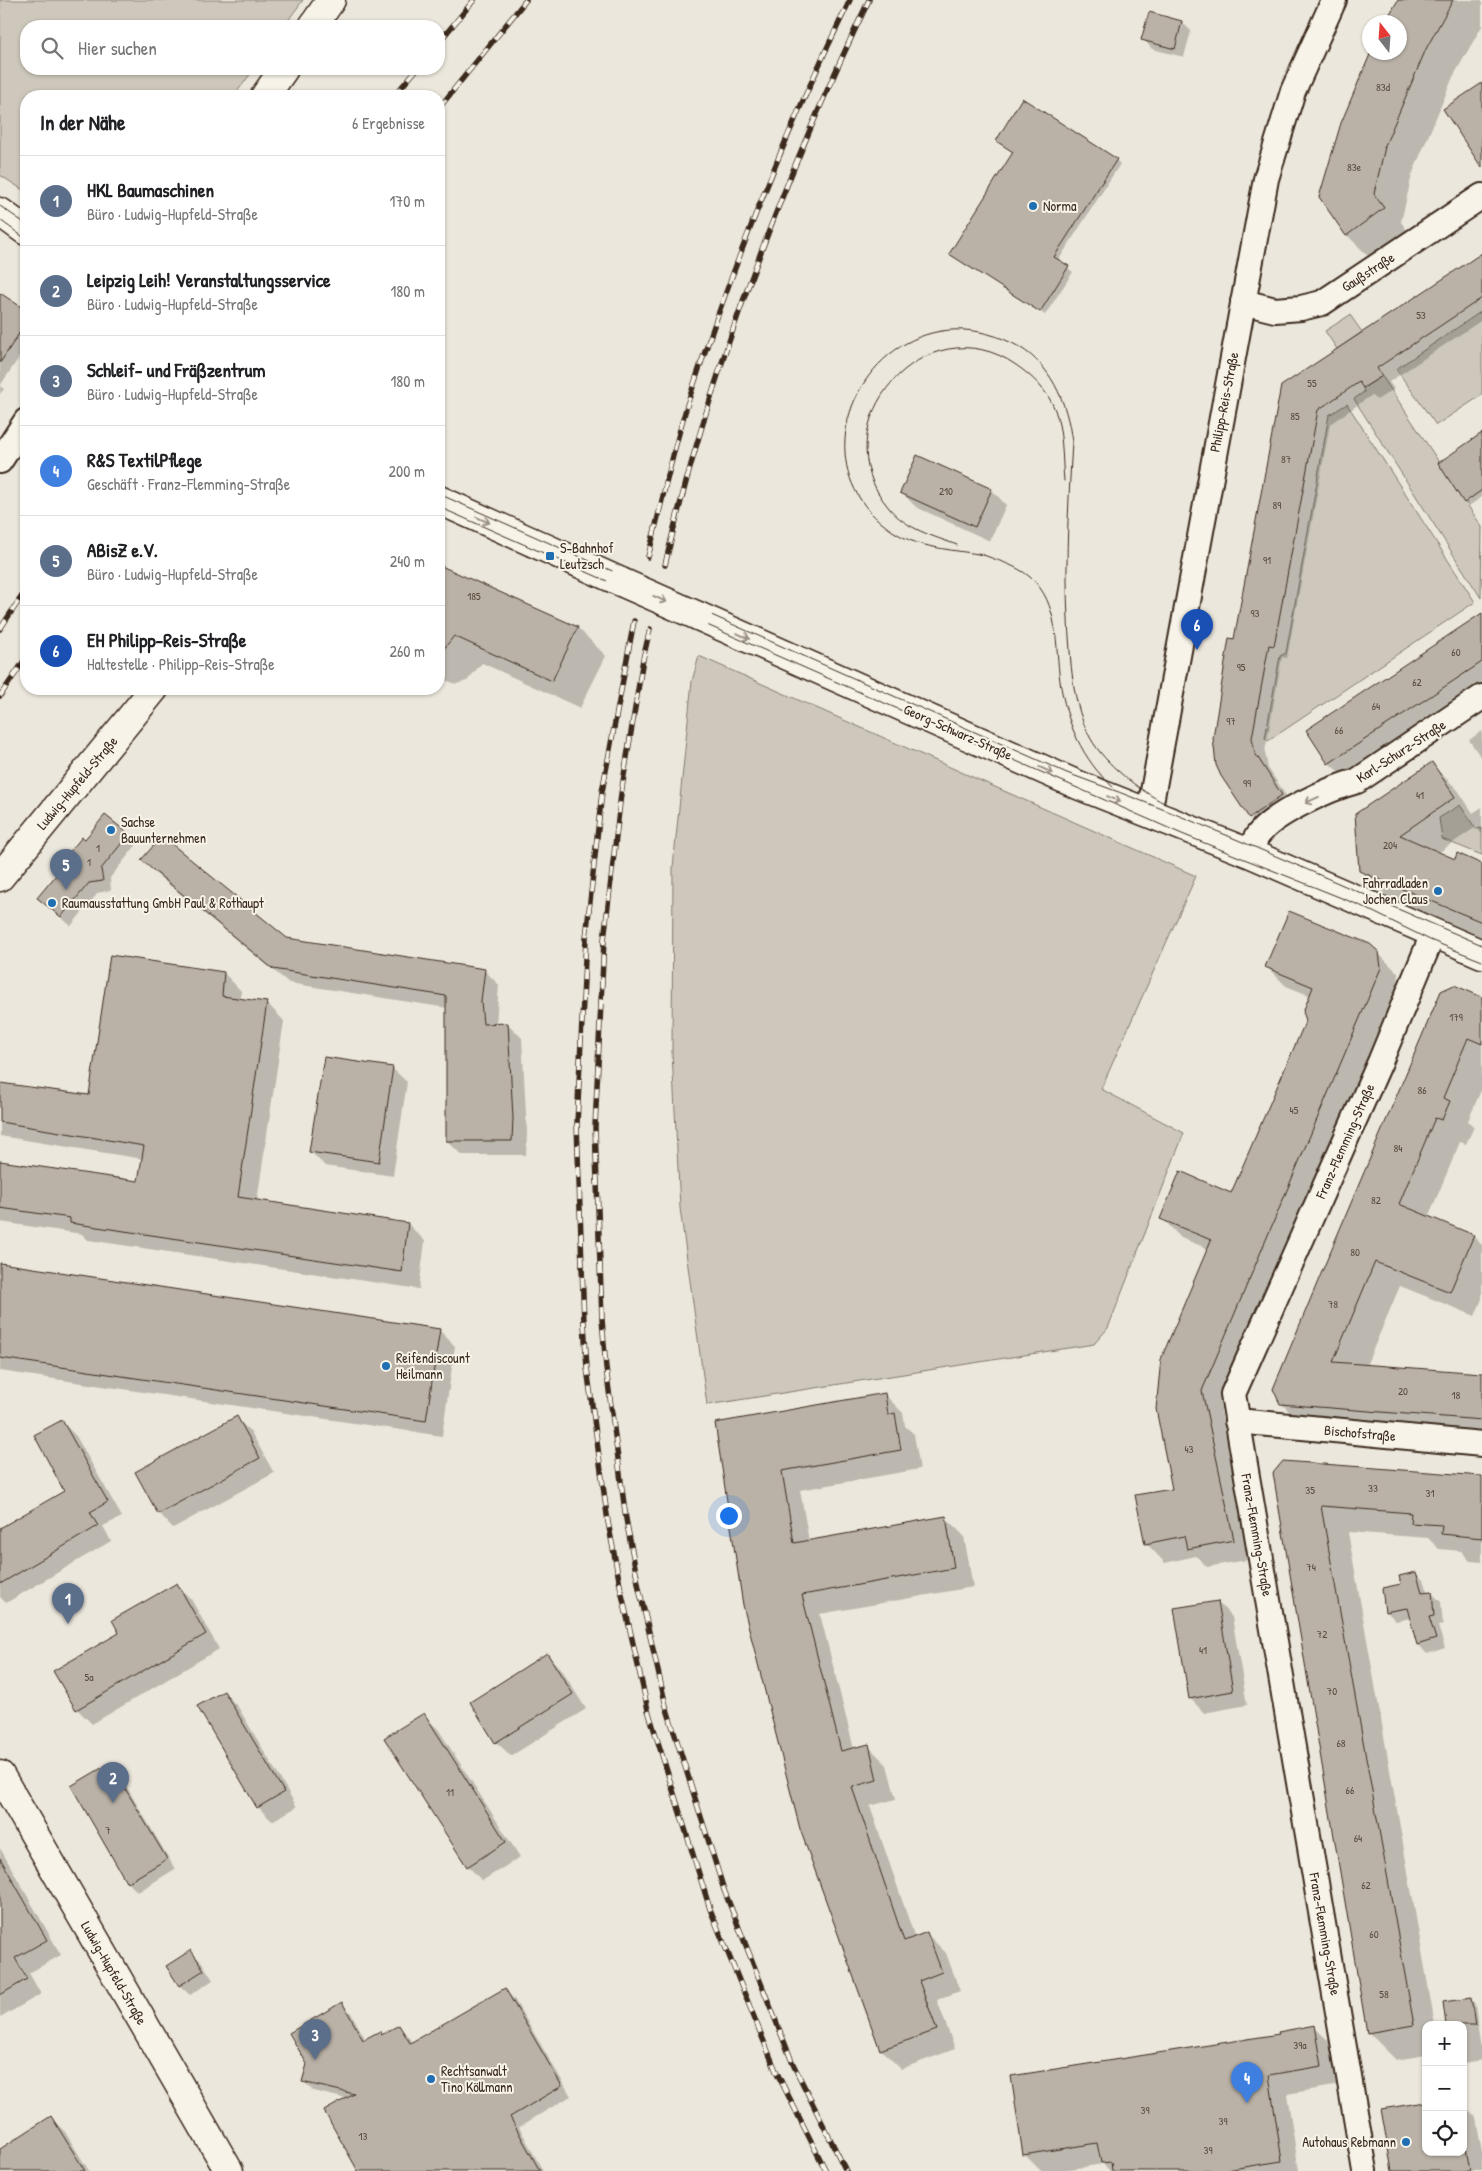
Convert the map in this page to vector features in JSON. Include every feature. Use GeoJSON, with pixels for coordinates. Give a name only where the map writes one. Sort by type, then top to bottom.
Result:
{"type":"FeatureCollection","features":[{"type":"Feature","properties":{"kind":"street"},"geometry":{"type":"LineString","coordinates":[[317,20],[331,0]]}},
{"type":"Feature","properties":{"kind":"street","name":"Philipp-Reis-Straße"},"geometry":{"type":"LineString","coordinates":[[1149,813],[1266,179],[1293,91],[1334,0]]}},
{"type":"Feature","properties":{"kind":"street"},"geometry":{"type":"LineString","coordinates":[[269,90],[280,75]]}},
{"type":"Feature","properties":{"kind":"street","name":"Gaußstraße"},"geometry":{"type":"LineString","coordinates":[[1243,302],[1275,310],[1301,308],[1322,303],[1482,196]]}},
{"type":"Feature","properties":{"kind":"street"},"geometry":{"type":"LineString","coordinates":[[0,212],[20,227]]}},
{"type":"Feature","properties":{"kind":"street"},"geometry":{"type":"LineString","coordinates":[[0,461],[20,431]]}},
{"type":"Feature","properties":{"kind":"street","name":"Georg-Schwarz-Straße"},"geometry":{"type":"LineString","coordinates":[[445,503],[1046,770],[1249,853],[1482,954]]}},
{"type":"Feature","properties":{"kind":"street","name":"Ludwig-Hupfeld-Straße"},"geometry":{"type":"LineString","coordinates":[[0,876],[149,695]]}},
{"type":"Feature","properties":{"kind":"street","name":"Karl-Schurz-Straße"},"geometry":{"type":"LineString","coordinates":[[1249,853],[1258,835],[1283,813],[1344,784],[1357,781],[1482,697]]}},
{"type":"Feature","properties":{"kind":"street","name":"Franz-Flemming-Straße"},"geometry":{"type":"LineString","coordinates":[[1365,2171],[1233,1394],[1380,1062],[1433,934]]}},
{"type":"Feature","properties":{"kind":"street","name":"Bischofstraße"},"geometry":{"type":"LineString","coordinates":[[1237,1421],[1482,1444]]}},
{"type":"Feature","properties":{"kind":"street","name":"Ludwig-Hupfeld-Straße"},"geometry":{"type":"LineString","coordinates":[[0,1775],[229,2171]]}},
{"type":"Feature","properties":{"kind":"shaded area"},"geometry":{"type":"Polygon","coordinates":[[[0,0],[303,0],[288,20],[20,20],[20,75],[250,75],[238,90],[20,90],[20,188],[0,175],[0,0]]]}},
{"type":"Feature","properties":{"kind":"shaded area"},"geometry":{"type":"Polygon","coordinates":[[[1482,311],[1482,395],[1436,425],[1396,369],[1482,311]]]}},
{"type":"Feature","properties":{"kind":"shaded area"},"geometry":{"type":"Polygon","coordinates":[[[1350,315],[1362,332],[1337,349],[1325,331],[1350,315]]]}},
{"type":"Feature","properties":{"kind":"shaded area"},"geometry":{"type":"Polygon","coordinates":[[[1382,376],[1482,527],[1481,598],[1354,399],[1364,392],[1363,388],[1382,376]]]}},
{"type":"Feature","properties":{"kind":"shaded area"},"geometry":{"type":"Polygon","coordinates":[[[1347,404],[1475,602],[1268,741],[1265,738],[1280,656],[1286,653],[1329,415],[1347,404]]]}},
{"type":"Feature","properties":{"kind":"shaded area"},"geometry":{"type":"Polygon","coordinates":[[[699,656],[1196,876],[1101,1089],[1184,1133],[1108,1328],[1094,1344],[707,1405],[680,1208],[672,1053],[673,867],[692,681],[699,656]]]}},
{"type":"Feature","properties":{"kind":"shaded area"},"geometry":{"type":"Polygon","coordinates":[[[1460,805],[1476,829],[1482,828],[1482,855],[1442,839],[1439,818],[1460,805]]]}},
{"type":"Feature","properties":{"kind":"building"},"geometry":{"type":"Polygon","coordinates":[[[1398,0],[1453,0],[1426,49],[1384,148],[1374,194],[1384,208],[1346,236],[1319,197],[1341,123],[1368,60],[1407,60],[1407,15],[1389,15],[1398,0]]]}},
{"type":"Feature","properties":{"kind":"building"},"geometry":{"type":"Polygon","coordinates":[[[1149,12],[1182,21],[1175,49],[1141,40],[1149,12]]]}},
{"type":"Feature","properties":{"kind":"building"},"geometry":{"type":"Polygon","coordinates":[[[1482,83],[1482,168],[1443,109],[1482,83]]]}},
{"type":"Feature","properties":{"kind":"building","name":"Norma"},"geometry":{"type":"Polygon","coordinates":[[[1022,98],[1117,159],[1054,257],[1069,266],[1040,312],[949,254],[1013,152],[996,141],[1022,98]]]}},
{"type":"Feature","properties":{"kind":"building"},"geometry":{"type":"Polygon","coordinates":[[[1482,253],[1482,298],[1377,368],[1382,376],[1363,388],[1359,382],[1318,410],[1274,646],[1269,645],[1252,738],[1255,753],[1282,795],[1249,818],[1221,776],[1216,765],[1213,738],[1229,638],[1234,639],[1281,386],[1482,253]]]}},
{"type":"Feature","properties":{"kind":"building"},"geometry":{"type":"Polygon","coordinates":[[[0,293],[20,306],[20,332],[0,363],[0,293]]]}},
{"type":"Feature","properties":{"kind":"building"},"geometry":{"type":"Polygon","coordinates":[[[1482,433],[1482,490],[1464,503],[1438,463],[1482,433]]]}},
{"type":"Feature","properties":{"kind":"building"},"geometry":{"type":"Polygon","coordinates":[[[917,455],[992,489],[975,527],[900,493],[917,455]]]}},
{"type":"Feature","properties":{"kind":"building"},"geometry":{"type":"Polygon","coordinates":[[[445,568],[578,627],[552,681],[454,636],[445,647],[445,568]]]}},
{"type":"Feature","properties":{"kind":"building"},"geometry":{"type":"Polygon","coordinates":[[[1482,613],[1482,662],[1328,764],[1306,730],[1482,613]]]}},
{"type":"Feature","properties":{"kind":"building"},"geometry":{"type":"Polygon","coordinates":[[[1432,762],[1455,797],[1400,835],[1455,859],[1457,853],[1482,864],[1482,922],[1359,871],[1355,814],[1432,762]]]}},
{"type":"Feature","properties":{"kind":"building"},"geometry":{"type":"Polygon","coordinates":[[[105,815],[129,834],[101,869],[103,881],[89,883],[61,917],[37,898],[57,874],[54,871],[82,837],[85,839],[105,815]]]}},
{"type":"Feature","properties":{"kind":"building"},"geometry":{"type":"Polygon","coordinates":[[[162,836],[287,938],[485,969],[481,1001],[483,1024],[508,1023],[513,1118],[512,1141],[446,1141],[446,996],[273,969],[141,860],[162,836]]]}},
{"type":"Feature","properties":{"kind":"building"},"geometry":{"type":"Polygon","coordinates":[[[1289,911],[1370,944],[1379,952],[1381,968],[1202,1391],[1234,1540],[1187,1549],[1184,1536],[1145,1544],[1135,1495],[1172,1489],[1156,1409],[1161,1359],[1211,1240],[1160,1219],[1180,1171],[1231,1193],[1306,1020],[1303,1012],[1313,987],[1265,967],[1289,911]]]}},
{"type":"Feature","properties":{"kind":"building"},"geometry":{"type":"Polygon","coordinates":[[[110,955],[224,972],[222,996],[267,1002],[238,1197],[408,1223],[402,1272],[70,1223],[70,1218],[0,1208],[0,1161],[138,1181],[144,1146],[0,1122],[0,1083],[89,1095],[110,955]]]}},
{"type":"Feature","properties":{"kind":"building"},"geometry":{"type":"Polygon","coordinates":[[[1454,985],[1482,997],[1482,1044],[1468,1038],[1443,1098],[1450,1101],[1442,1120],[1435,1118],[1399,1204],[1474,1235],[1450,1292],[1375,1262],[1333,1362],[1482,1373],[1482,1420],[1280,1404],[1273,1389],[1441,991],[1454,985]]]}},
{"type":"Feature","properties":{"kind":"building"},"geometry":{"type":"Polygon","coordinates":[[[324,1057],[393,1067],[379,1162],[309,1152],[324,1057]]]}},
{"type":"Feature","properties":{"kind":"building"},"geometry":{"type":"Polygon","coordinates":[[[0,1263],[440,1329],[426,1421],[0,1358],[0,1263]]]}},
{"type":"Feature","properties":{"kind":"building"},"geometry":{"type":"Polygon","coordinates":[[[885,1393],[888,1415],[895,1413],[901,1450],[782,1471],[794,1543],[946,1516],[954,1568],[802,1595],[841,1751],[869,1744],[877,1780],[852,1787],[904,1941],[927,1932],[942,1972],[919,1981],[937,2030],[880,2050],[800,1829],[743,1605],[715,1423],[885,1393]]]}},
{"type":"Feature","properties":{"kind":"building"},"geometry":{"type":"Polygon","coordinates":[[[237,1416],[260,1458],[158,1514],[135,1472],[237,1416]]]}},
{"type":"Feature","properties":{"kind":"building"},"geometry":{"type":"Polygon","coordinates":[[[62,1420],[108,1502],[90,1512],[98,1526],[0,1584],[0,1528],[64,1491],[34,1435],[62,1420]]]}},
{"type":"Feature","properties":{"kind":"building"},"geometry":{"type":"Polygon","coordinates":[[[1283,1461],[1482,1476],[1482,1538],[1441,1534],[1442,1525],[1410,1523],[1411,1513],[1321,1506],[1414,2025],[1367,2033],[1273,1473],[1283,1461]]]}},
{"type":"Feature","properties":{"kind":"building"},"geometry":{"type":"Polygon","coordinates":[[[1416,1572],[1422,1592],[1432,1591],[1434,1616],[1429,1617],[1436,1639],[1417,1645],[1407,1608],[1385,1612],[1382,1588],[1401,1584],[1399,1576],[1416,1572]]]}},
{"type":"Feature","properties":{"kind":"building"},"geometry":{"type":"Polygon","coordinates":[[[177,1583],[206,1634],[76,1710],[53,1671],[119,1633],[112,1620],[177,1583]]]}},
{"type":"Feature","properties":{"kind":"building"},"geometry":{"type":"Polygon","coordinates":[[[1218,1601],[1233,1691],[1189,1699],[1174,1608],[1218,1601]]]}},
{"type":"Feature","properties":{"kind":"building"},"geometry":{"type":"Polygon","coordinates":[[[547,1653],[573,1694],[495,1743],[470,1702],[547,1653]]]}},
{"type":"Feature","properties":{"kind":"building"},"geometry":{"type":"Polygon","coordinates":[[[224,1691],[284,1792],[257,1808],[197,1706],[224,1691]]]}},
{"type":"Feature","properties":{"kind":"building"},"geometry":{"type":"Polygon","coordinates":[[[424,1713],[506,1842],[467,1867],[384,1738],[424,1713]]]}},
{"type":"Feature","properties":{"kind":"building"},"geometry":{"type":"Polygon","coordinates":[[[110,1763],[167,1859],[127,1883],[71,1786],[110,1763]]]}},
{"type":"Feature","properties":{"kind":"building"},"geometry":{"type":"Polygon","coordinates":[[[0,1858],[47,1940],[15,1958],[27,1979],[0,1995],[0,1858]]]}},
{"type":"Feature","properties":{"kind":"building"},"geometry":{"type":"Polygon","coordinates":[[[191,1950],[204,1970],[179,1986],[166,1966],[191,1950]]]}},
{"type":"Feature","properties":{"kind":"building"},"geometry":{"type":"Polygon","coordinates":[[[505,1988],[562,2086],[510,2117],[540,2171],[358,2171],[324,2111],[354,2094],[302,2082],[307,2064],[289,2033],[342,2002],[363,2040],[380,2031],[381,2035],[399,2025],[410,2043],[505,1988]]]}},
{"type":"Feature","properties":{"kind":"building"},"geometry":{"type":"Polygon","coordinates":[[[1471,1998],[1475,2025],[1467,2025],[1467,2021],[1445,2021],[1443,2002],[1471,1998]]]}},
{"type":"Feature","properties":{"kind":"building"},"geometry":{"type":"Polygon","coordinates":[[[1315,2025],[1322,2066],[1269,2075],[1282,2161],[1220,2171],[1112,2171],[1111,2162],[1101,2163],[1097,2143],[1023,2155],[1011,2076],[1279,2034],[1278,2032],[1315,2025]]]}},
{"type":"Feature","properties":{"kind":"building","name":"Autohaus Rebmann"},"geometry":{"type":"Polygon","coordinates":[[[1422,2103],[1422,2156],[1467,2156],[1467,2154],[1470,2171],[1392,2171],[1381,2109],[1422,2103]]]}},
{"type":"Feature","properties":{"kind":"building"},"geometry":{"type":"Polygon","coordinates":[[[51,2116],[85,2171],[0,2171],[0,2149],[51,2116]]]}},
{"type":"Feature","properties":{"kind":"tram line"},"geometry":{"type":"LineString","coordinates":[[0,206],[20,220]]}},
{"type":"Feature","properties":{"kind":"tram line"},"geometry":{"type":"LineString","coordinates":[[0,220],[20,235]]}},
{"type":"Feature","properties":{"kind":"tram line"},"geometry":{"type":"LineString","coordinates":[[984,555],[929,546],[908,540],[899,535],[863,504],[847,466],[847,426],[861,388],[887,357],[922,336],[965,330],[1012,343],[1026,351],[1037,361],[1055,385],[1066,412],[1072,442],[1068,520],[1067,599],[1071,662],[1078,707],[1091,739],[1105,758],[1123,776],[1164,803]]}},
{"type":"Feature","properties":{"kind":"tram line"},"geometry":{"type":"LineString","coordinates":[[957,545],[929,535],[903,521],[889,508],[870,475],[866,442],[874,410],[892,382],[918,361],[948,349],[982,350],[1016,365],[1028,374],[1044,390],[1058,418],[1064,481]]}},
{"type":"Feature","properties":{"kind":"tram line"},"geometry":{"type":"LineString","coordinates":[[445,497],[1067,773],[1224,834],[1482,945]]}},
{"type":"Feature","properties":{"kind":"tram line"},"geometry":{"type":"LineString","coordinates":[[445,510],[1182,834],[1359,905],[1430,940],[1482,961]]}},
{"type":"Feature","properties":{"kind":"tram line"},"geometry":{"type":"LineString","coordinates":[[978,553],[1018,569],[1040,587],[1047,599],[1054,626],[1060,681],[1066,711],[1077,739],[1092,765],[1113,787]]}},
{"type":"Feature","properties":{"kind":"railway"},"geometry":{"type":"LineString","coordinates":[[445,35],[474,0]]}},
{"type":"Feature","properties":{"kind":"railway"},"geometry":{"type":"LineString","coordinates":[[445,101],[526,0]]}},
{"type":"Feature","properties":{"kind":"railway"},"geometry":{"type":"LineString","coordinates":[[648,557],[684,416],[725,295],[763,195],[805,97],[850,0]]}},
{"type":"Feature","properties":{"kind":"railway"},"geometry":{"type":"LineString","coordinates":[[665,565],[704,419],[752,277],[807,137],[869,0]]}},
{"type":"Feature","properties":{"kind":"railway"},"geometry":{"type":"LineString","coordinates":[[399,90],[412,75]]}},
{"type":"Feature","properties":{"kind":"railway"},"geometry":{"type":"LineString","coordinates":[[0,629],[20,599]]}},
{"type":"Feature","properties":{"kind":"railway"},"geometry":{"type":"LineString","coordinates":[[634,621],[602,792],[586,938],[577,1124],[587,1368],[608,1522],[648,1710],[710,1909],[776,2071],[826,2171]]}},
{"type":"Feature","properties":{"kind":"railway"},"geometry":{"type":"LineString","coordinates":[[650,629],[643,659],[621,794],[604,940],[595,1127],[602,1319],[606,1368],[626,1519],[639,1588],[666,1706],[724,1890],[793,2064],[846,2171]]}},
{"type":"Feature","properties":{"kind":"railway"},"geometry":{"type":"LineString","coordinates":[[0,696],[20,667]]}},
{"type":"Feature","properties":{"kind":"place","name":"Norma"},"geometry":{"type":"Point","coordinates":[1033,206]}},
{"type":"Feature","properties":{"kind":"place","name":"S-Bahnhof Leutzsch"},"geometry":{"type":"Point","coordinates":[550,556]}},
{"type":"Feature","properties":{"kind":"place","name":"EH Philipp-Reis-Straße"},"geometry":{"type":"Point","coordinates":[1197,650]}},
{"type":"Feature","properties":{"kind":"place","name":"Sachse Bauunternehmen"},"geometry":{"type":"Point","coordinates":[111,830]}},
{"type":"Feature","properties":{"kind":"place","name":"ABisZ e.V."},"geometry":{"type":"Point","coordinates":[66,890]}},
{"type":"Feature","properties":{"kind":"place","name":"Fahrradladen Jochen Claus"},"geometry":{"type":"Point","coordinates":[1438,891]}},
{"type":"Feature","properties":{"kind":"place","name":"Raumausstattung GmbH Paul & Rothaupt"},"geometry":{"type":"Point","coordinates":[52,903]}},
{"type":"Feature","properties":{"kind":"place","name":"Reifendiscount Heilmann"},"geometry":{"type":"Point","coordinates":[386,1366]}},
{"type":"Feature","properties":{"kind":"place","name":"HKL Baumaschinen"},"geometry":{"type":"Point","coordinates":[68,1624]}},
{"type":"Feature","properties":{"kind":"place","name":"Leipzig Leih! Veranstaltungsservice"},"geometry":{"type":"Point","coordinates":[113,1803]}},
{"type":"Feature","properties":{"kind":"place","name":"Schleif- und Fräßzentrum"},"geometry":{"type":"Point","coordinates":[315,2060]}},
{"type":"Feature","properties":{"kind":"place","name":"Rechtsanwalt Tino Köllmann"},"geometry":{"type":"Point","coordinates":[431,2079]}},
{"type":"Feature","properties":{"kind":"place","name":"R&S TextilPflege"},"geometry":{"type":"Point","coordinates":[1247,2103]}},
{"type":"Feature","properties":{"kind":"place","name":"Autohaus Rebmann"},"geometry":{"type":"Point","coordinates":[1406,2142]}}]}
